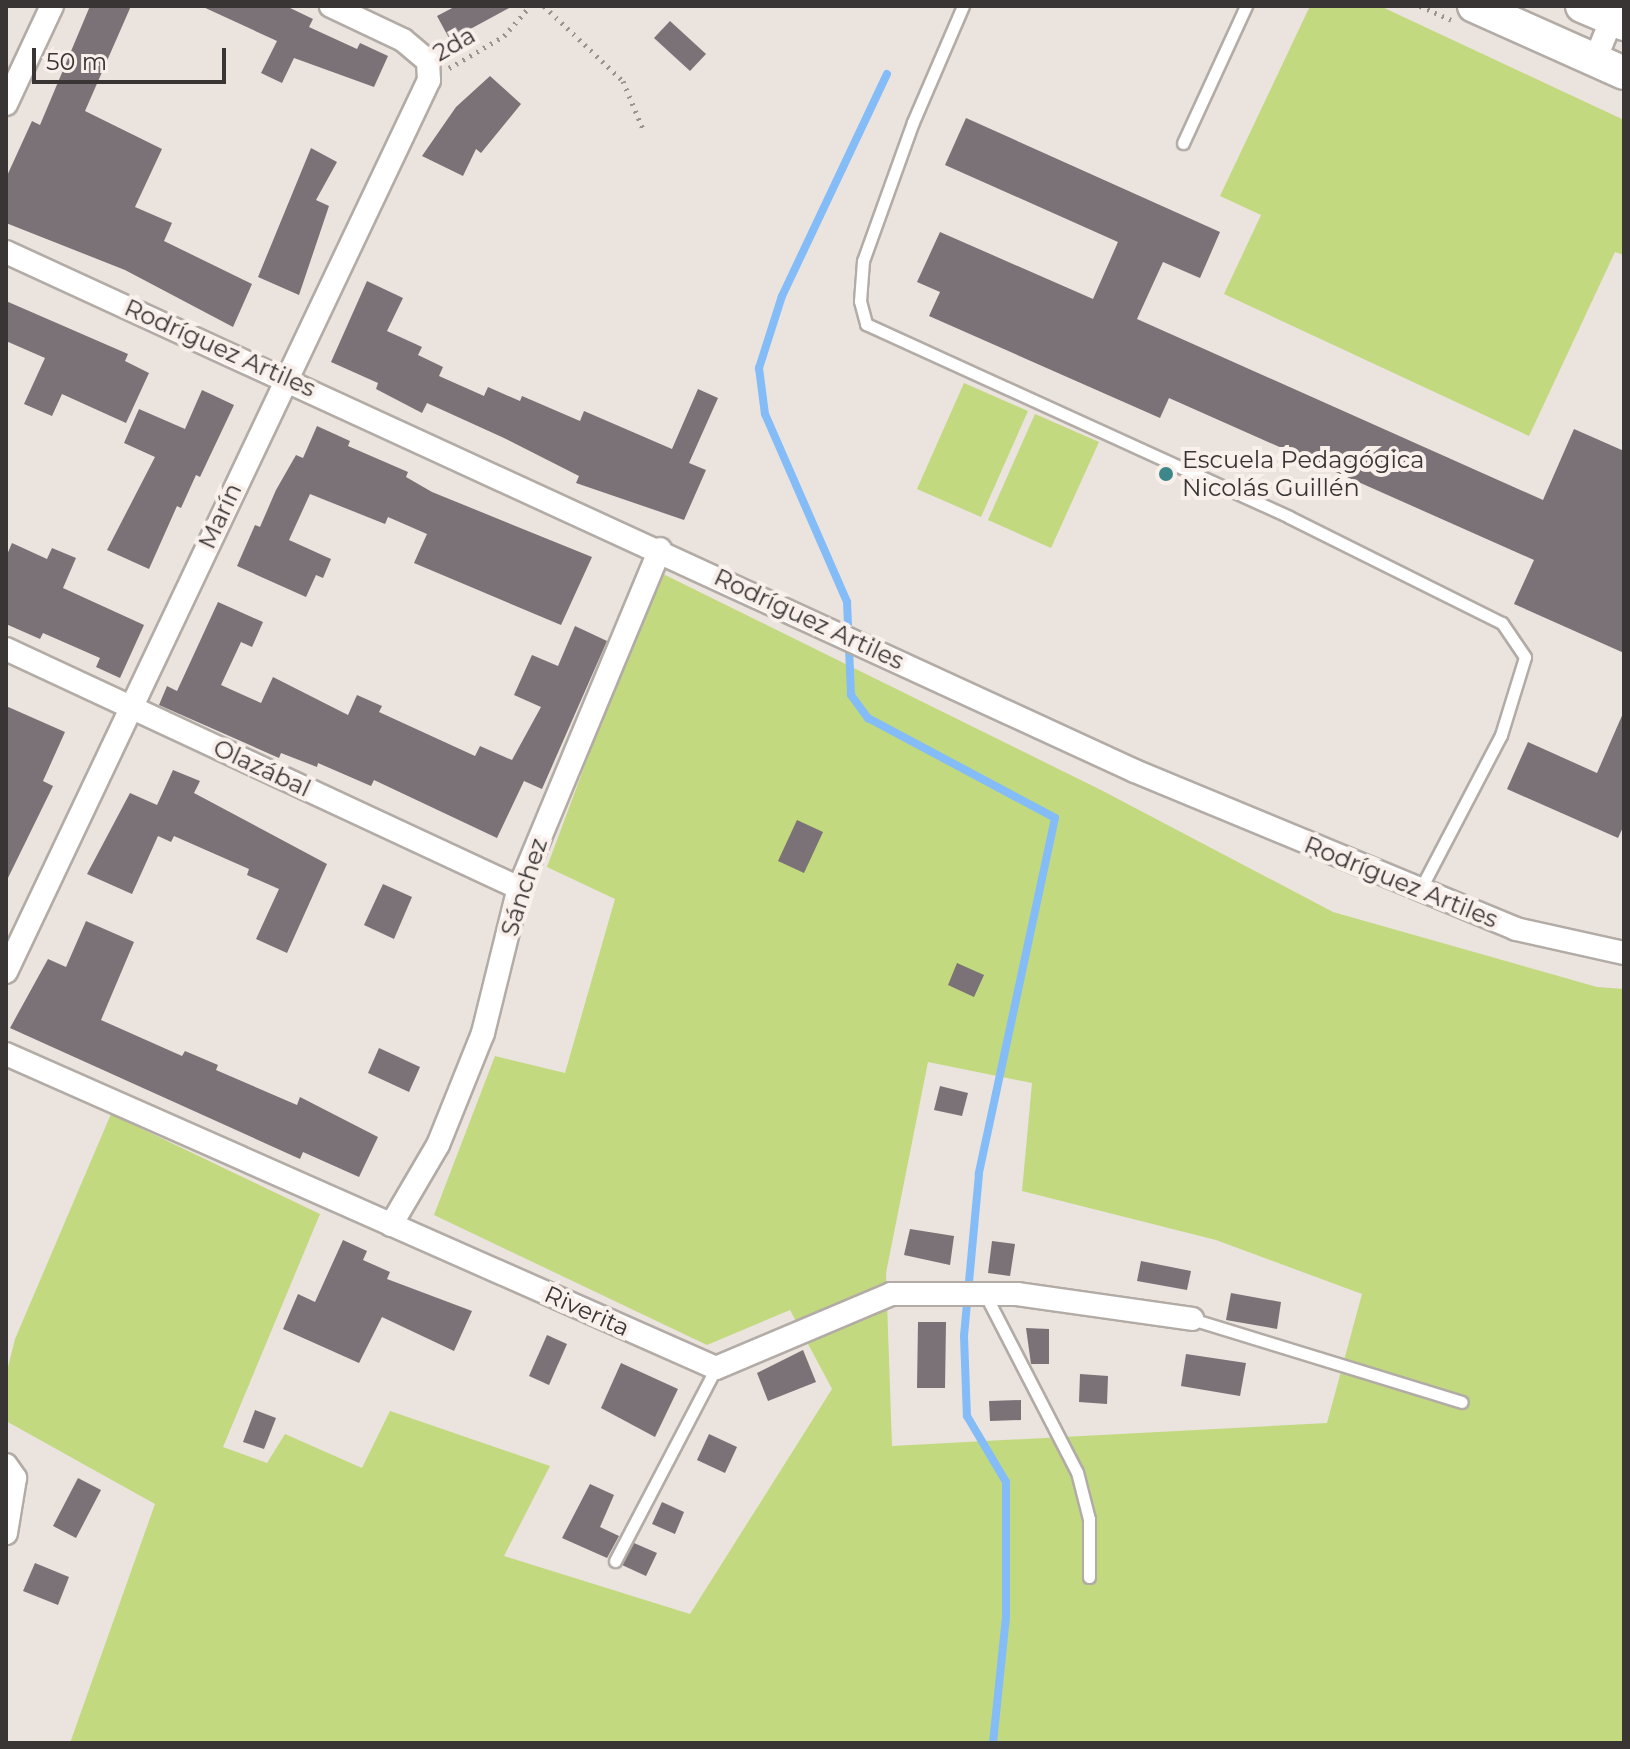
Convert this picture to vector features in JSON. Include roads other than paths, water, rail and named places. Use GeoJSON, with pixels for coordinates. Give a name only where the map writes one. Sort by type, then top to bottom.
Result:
{"type":"FeatureCollection","features":[{"type":"Feature","properties":{"kind":"main road"},"geometry":{"type":"LineString","coordinates":[[1474,6],[1610,66]]}},
{"type":"Feature","properties":{"kind":"main road"},"geometry":{"type":"LineString","coordinates":[[1582,6],[1618,16]]}},
{"type":"Feature","properties":{"kind":"street"},"geometry":{"type":"LineString","coordinates":[[6,104],[52,6]]}},
{"type":"Feature","properties":{"kind":"street","name":"Marín"},"geometry":{"type":"LineString","coordinates":[[6,972],[428,70],[403,40],[331,6]]}},
{"type":"Feature","properties":{"kind":"street"},"geometry":{"type":"LineString","coordinates":[[1610,66],[1618,16]]}},
{"type":"Feature","properties":{"kind":"street","name":"Rodríguez Artiles"},"geometry":{"type":"LineString","coordinates":[[6,252],[660,549],[1135,771],[1516,929],[1624,953]]}},
{"type":"Feature","properties":{"kind":"street","name":"Sánchez"},"geometry":{"type":"LineString","coordinates":[[391,1225],[438,1145],[483,1033],[519,888],[660,549]]}},
{"type":"Feature","properties":{"kind":"street","name":"Olazábal"},"geometry":{"type":"LineString","coordinates":[[6,649],[519,888]]}},
{"type":"Feature","properties":{"kind":"street","name":"Riverita"},"geometry":{"type":"LineString","coordinates":[[6,1054],[716,1368]]}},
{"type":"Feature","properties":{"kind":"street"},"geometry":{"type":"LineString","coordinates":[[716,1368],[891,1294],[985,1294],[1192,1319]]}},
{"type":"Feature","properties":{"kind":"street"},"geometry":{"type":"LineString","coordinates":[[6,1465],[15,1478],[6,1533]]}},
{"type":"Feature","properties":{"kind":"lane"},"geometry":{"type":"LineString","coordinates":[[963,6],[913,122],[863,261],[860,301],[866,324],[1289,517],[1502,623],[1525,657],[1501,735],[1420,890]]}},
{"type":"Feature","properties":{"kind":"lane"},"geometry":{"type":"LineString","coordinates":[[1183,143],[1246,6]]}},
{"type":"Feature","properties":{"kind":"lane"},"geometry":{"type":"LineString","coordinates":[[985,1294],[1077,1472],[1089,1519],[1089,1577]]}},
{"type":"Feature","properties":{"kind":"lane"},"geometry":{"type":"LineString","coordinates":[[1192,1319],[1462,1402]]}},
{"type":"Feature","properties":{"kind":"lane"},"geometry":{"type":"LineString","coordinates":[[615,1561],[716,1368]]}},
{"type":"Feature","properties":{"kind":"waterway"},"geometry":{"type":"LineString","coordinates":[[887,74],[782,296],[759,368],[765,414],[847,602],[851,695],[868,718],[1055,818],[979,1174],[964,1336],[967,1416],[1006,1482],[1006,1617],[993,1743]]}},
{"type":"Feature","properties":{"kind":"place","name":"Escuela Pedagógica Nicolás Guillén"},"geometry":{"type":"Point","coordinates":[1166,474]}}]}
